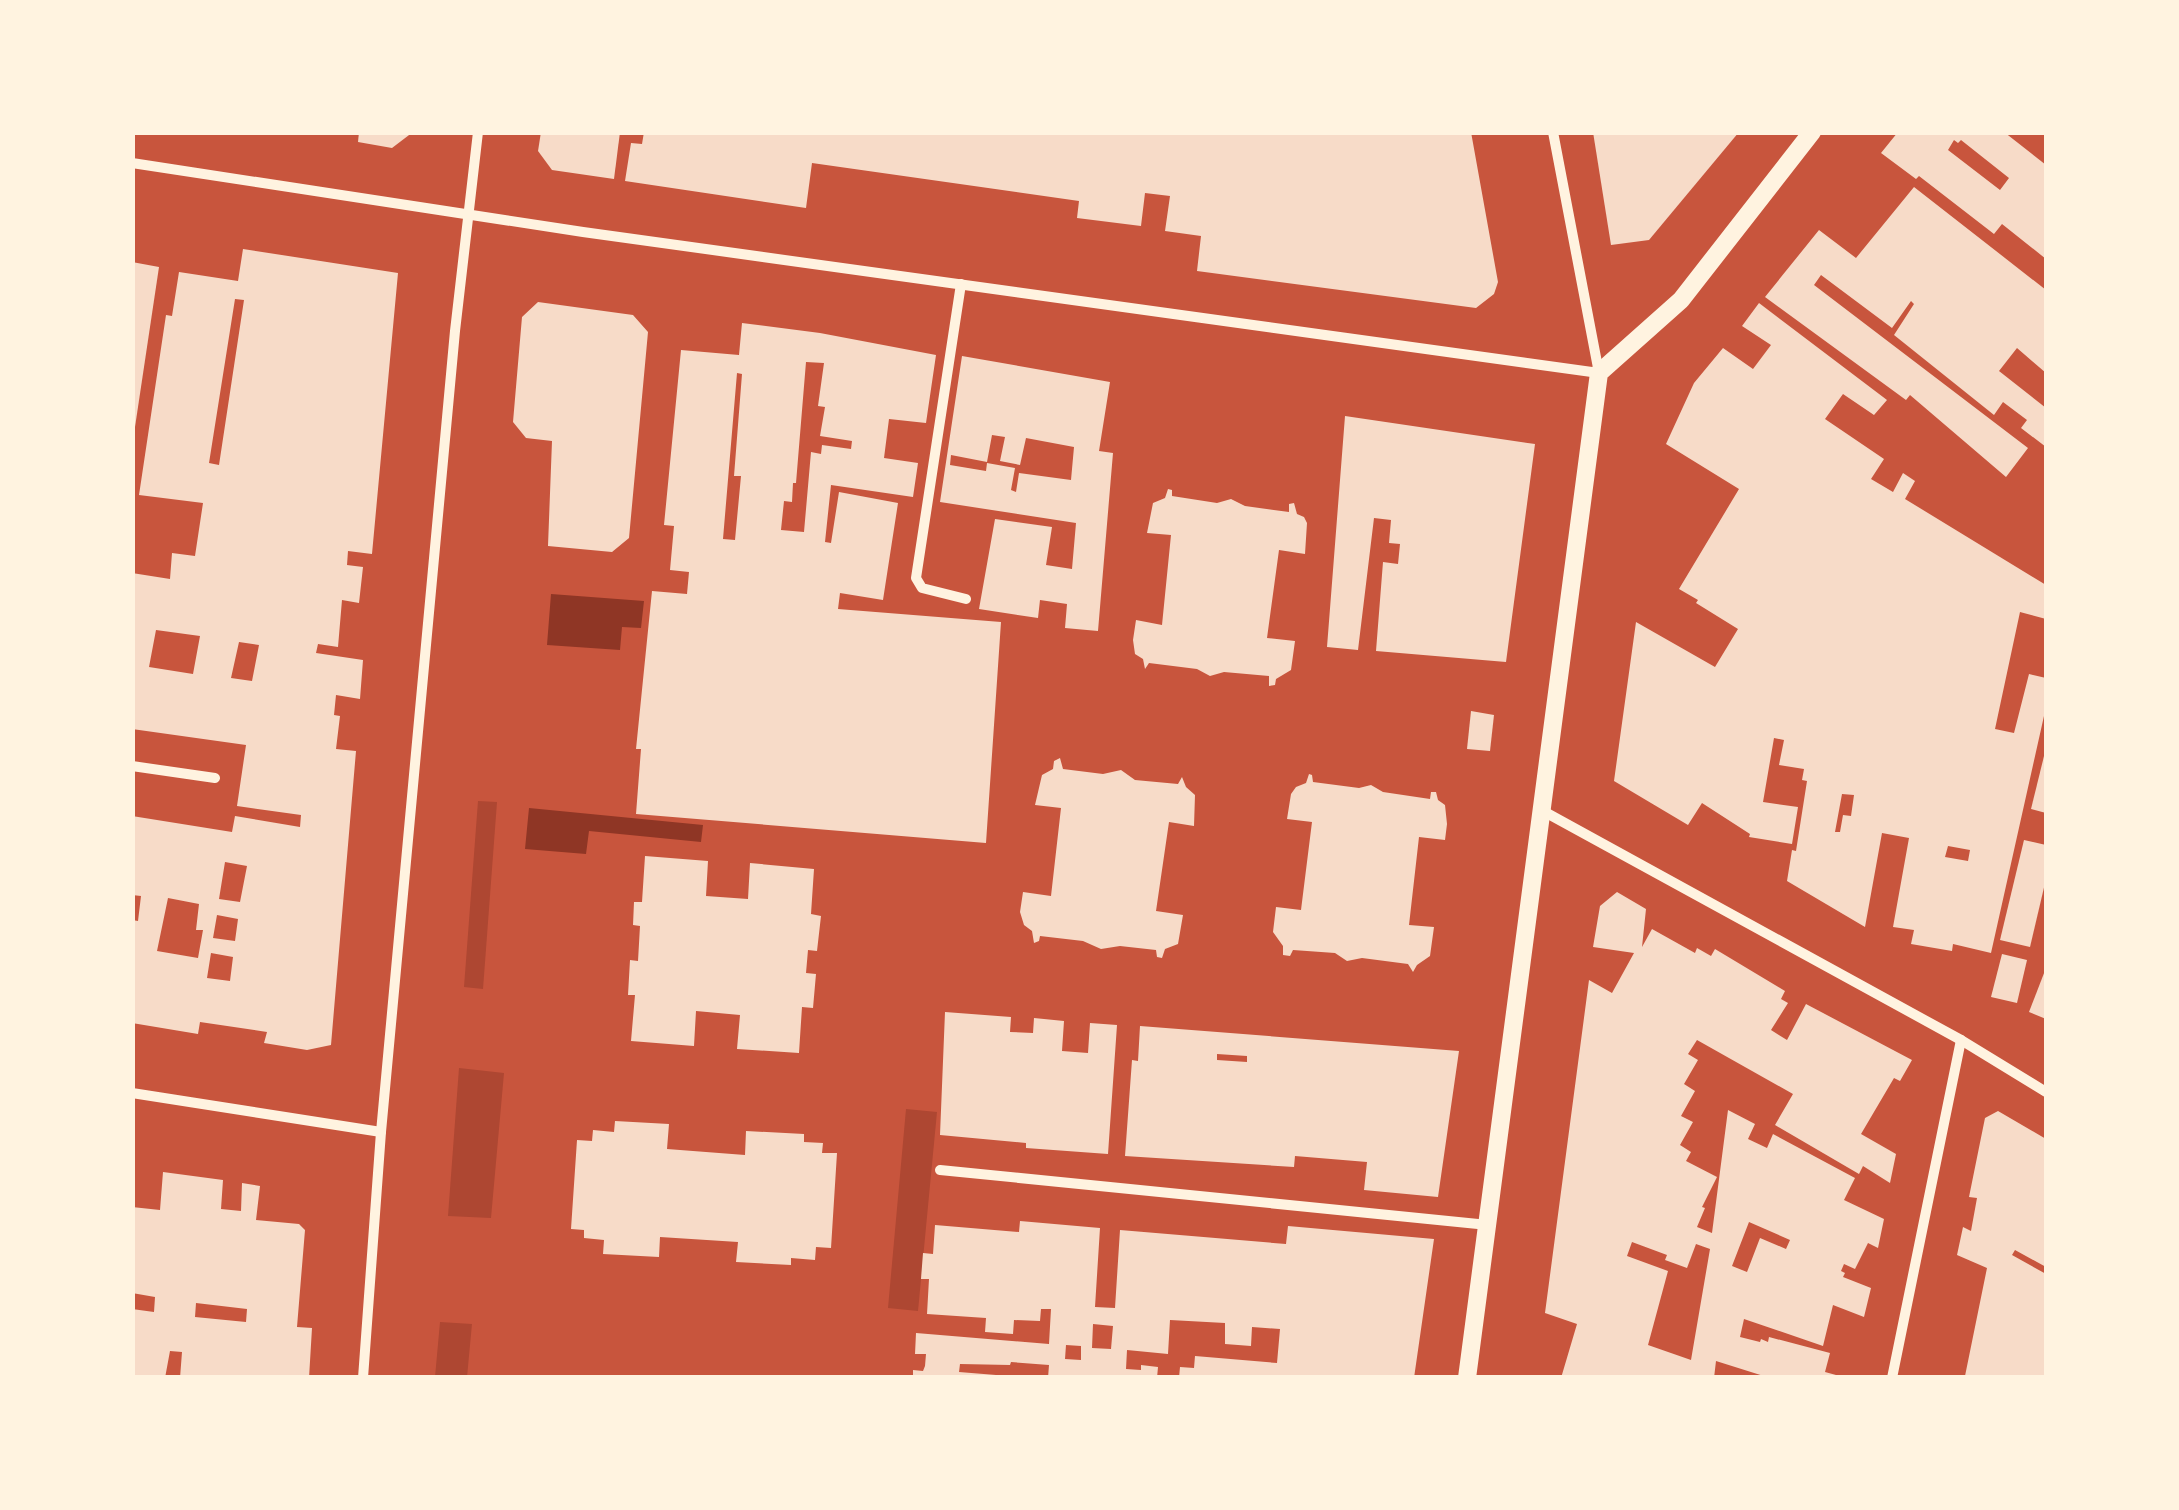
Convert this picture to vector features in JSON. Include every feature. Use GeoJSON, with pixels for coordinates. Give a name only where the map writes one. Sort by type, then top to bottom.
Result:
{"type":"FeatureCollection","features":[{"type":"Feature","properties":{"kind":"street"},"geometry":{"type":"LineString","coordinates":[[363,1378],[381,1132],[478,132]]}},
{"type":"Feature","properties":{"kind":"street"},"geometry":{"type":"LineString","coordinates":[[1467,1378],[1599,374],[1552,132]]}},
{"type":"Feature","properties":{"kind":"street"},"geometry":{"type":"LineString","coordinates":[[1599,374],[1681,300],[1812,132]]}},
{"type":"Feature","properties":{"kind":"street"},"geometry":{"type":"LineString","coordinates":[[132,164],[467,215],[1599,374]]}},
{"type":"Feature","properties":{"kind":"street"},"geometry":{"type":"LineString","coordinates":[[960,284],[916,578],[922,588],[966,599]]}},
{"type":"Feature","properties":{"kind":"street"},"geometry":{"type":"LineString","coordinates":[[132,766],[215,778]]}},
{"type":"Feature","properties":{"kind":"street"},"geometry":{"type":"LineString","coordinates":[[1543,811],[1961,1040],[2046,1092]]}},
{"type":"Feature","properties":{"kind":"street"},"geometry":{"type":"LineString","coordinates":[[1892,1378],[1961,1040]]}},
{"type":"Feature","properties":{"kind":"street"},"geometry":{"type":"LineString","coordinates":[[132,1093],[381,1132]]}},
{"type":"Feature","properties":{"kind":"street"},"geometry":{"type":"LineString","coordinates":[[940,1170],[1489,1225]]}},
{"type":"Feature","properties":{"kind":"shaded area"},"geometry":{"type":"Polygon","coordinates":[[[551,594],[644,601],[641,628],[622,627],[620,650],[547,645],[551,594]]]}},
{"type":"Feature","properties":{"kind":"shaded area"},"geometry":{"type":"Polygon","coordinates":[[[478,801],[497,802],[483,989],[464,987],[478,801]]]}},
{"type":"Feature","properties":{"kind":"shaded area"},"geometry":{"type":"Polygon","coordinates":[[[529,808],[703,825],[701,842],[589,831],[586,854],[525,849],[529,808]]]}},
{"type":"Feature","properties":{"kind":"shaded area"},"geometry":{"type":"Polygon","coordinates":[[[459,1068],[504,1073],[491,1218],[448,1216],[459,1068]]]}},
{"type":"Feature","properties":{"kind":"shaded area"},"geometry":{"type":"Polygon","coordinates":[[[906,1109],[937,1112],[918,1311],[888,1308],[906,1109]]]}},
{"type":"Feature","properties":{"kind":"shaded area"},"geometry":{"type":"Polygon","coordinates":[[[440,1322],[472,1324],[467,1377],[435,1377],[440,1322]]]}},
{"type":"Feature","properties":{"kind":"building"},"geometry":{"type":"Polygon","coordinates":[[[359,132],[413,132],[392,148],[358,142],[359,132]]]}},
{"type":"Feature","properties":{"kind":"building"},"geometry":{"type":"Polygon","coordinates":[[[541,132],[620,132],[614,179],[552,170],[538,151],[541,132]]]}},
{"type":"Feature","properties":{"kind":"building"},"geometry":{"type":"Polygon","coordinates":[[[644,132],[1471,132],[1498,282],[1494,294],[1476,308],[1197,271],[1201,236],[1165,231],[1170,196],[1145,193],[1141,226],[1077,218],[1079,201],[812,163],[806,208],[625,181],[631,143],[642,144],[644,132]]]}},
{"type":"Feature","properties":{"kind":"building"},"geometry":{"type":"Polygon","coordinates":[[[1593,132],[1739,132],[1649,240],[1611,245],[1593,132]]]}},
{"type":"Feature","properties":{"kind":"building"},"geometry":{"type":"Polygon","coordinates":[[[1898,132],[2004,132],[2046,165],[2046,259],[2002,224],[1994,234],[1919,176],[1916,179],[1881,153],[1898,132]],[[1954,140],[1948,150],[2000,190],[2009,178],[1961,140],[1954,140]]]}},
{"type":"Feature","properties":{"kind":"building"},"geometry":{"type":"Polygon","coordinates":[[[1914,187],[2046,290],[2046,373],[2017,348],[1999,371],[2046,408],[2046,447],[2021,428],[2027,420],[2003,402],[1994,415],[1894,335],[1914,304],[1911,301],[1892,328],[1821,275],[1814,285],[2028,448],[2006,477],[1910,395],[1906,400],[1765,297],[1819,230],[1856,258],[1914,187]]]}},
{"type":"Feature","properties":{"kind":"building"},"geometry":{"type":"Polygon","coordinates":[[[243,249],[398,273],[372,554],[348,551],[347,565],[363,567],[359,603],[342,600],[338,647],[318,644],[316,653],[363,660],[360,699],[336,695],[334,715],[340,716],[336,749],[356,751],[331,1045],[307,1050],[264,1043],[267,1032],[200,1022],[198,1034],[132,1023],[132,920],[138,921],[141,896],[132,895],[132,816],[232,832],[235,816],[300,827],[301,815],[237,806],[246,745],[132,729],[132,573],[170,579],[172,553],[195,556],[203,503],[139,495],[166,315],[172,316],[179,272],[238,281],[243,249]],[[235,299],[209,463],[219,465],[244,300],[235,299]],[[156,630],[149,667],[193,674],[200,636],[156,630]],[[239,642],[231,678],[252,681],[259,645],[239,642]],[[225,862],[219,899],[240,902],[247,866],[225,862]],[[168,898],[157,951],[198,958],[203,930],[196,930],[199,904],[168,898]],[[217,915],[213,938],[235,941],[238,919],[217,915]],[[211,953],[207,978],[230,981],[233,957],[211,953]]]}},
{"type":"Feature","properties":{"kind":"building"},"geometry":{"type":"Polygon","coordinates":[[[132,262],[159,267],[135,427],[132,427],[132,262]]]}},
{"type":"Feature","properties":{"kind":"building"},"geometry":{"type":"Polygon","coordinates":[[[538,302],[633,315],[648,332],[629,538],[612,552],[548,546],[552,441],[526,438],[513,422],[522,317],[538,302]]]}},
{"type":"Feature","properties":{"kind":"building"},"geometry":{"type":"Polygon","coordinates":[[[1759,303],[1887,400],[1874,415],[1843,394],[1825,419],[1884,459],[1871,479],[1893,492],[1903,473],[1915,481],[1905,499],[2046,585],[2046,619],[2020,612],[1995,729],[2014,733],[2029,674],[2046,678],[2046,707],[1991,953],[1953,944],[1952,951],[1911,944],[1914,930],[1893,927],[1909,838],[1882,833],[1865,927],[1787,881],[1807,781],[1802,780],[1804,769],[1779,765],[1784,740],[1774,738],[1763,802],[1798,807],[1792,844],[1749,837],[1750,834],[1702,803],[1688,825],[1614,781],[1636,622],[1715,667],[1738,629],[1679,589],[1739,489],[1666,444],[1694,383],[1723,348],[1753,369],[1771,345],[1742,326],[1759,303]],[[1842,794],[1835,832],[1840,832],[1843,815],[1851,816],[1854,795],[1842,794]],[[1948,846],[1945,857],[1968,861],[1970,850],[1948,846]]]}},
{"type":"Feature","properties":{"kind":"building"},"geometry":{"type":"Polygon","coordinates":[[[742,323],[936,355],[926,423],[889,419],[884,458],[918,463],[913,497],[831,485],[825,542],[831,543],[839,492],[898,503],[883,600],[840,593],[838,609],[1001,622],[986,843],[636,814],[641,749],[636,749],[652,591],[687,594],[689,572],[670,570],[674,526],[664,525],[681,350],[739,355],[742,323]],[[806,362],[796,483],[792,502],[784,501],[781,530],[804,532],[811,452],[821,454],[822,445],[851,449],[852,441],[820,436],[825,407],[818,406],[824,363],[806,362]],[[737,373],[723,539],[735,540],[741,476],[734,476],[742,374],[737,373]]]}},
{"type":"Feature","properties":{"kind":"building"},"geometry":{"type":"Polygon","coordinates":[[[962,356],[1110,382],[1099,451],[1113,453],[1098,631],[1065,628],[1067,604],[1040,600],[1038,618],[979,609],[995,519],[1052,527],[1046,565],[1072,569],[1076,523],[940,502],[962,356]],[[992,435],[987,462],[951,455],[950,465],[986,471],[987,463],[1015,468],[1011,490],[1016,492],[1019,473],[1071,480],[1074,447],[1026,438],[1020,465],[1000,461],[1005,437],[992,435]]]}},
{"type":"Feature","properties":{"kind":"building"},"geometry":{"type":"Polygon","coordinates":[[[1345,416],[1535,444],[1506,662],[1376,651],[1383,562],[1398,564],[1400,544],[1389,543],[1391,520],[1374,518],[1358,650],[1327,647],[1345,416]]]}},
{"type":"Feature","properties":{"kind":"building"},"geometry":{"type":"Polygon","coordinates":[[[1168,489],[1172,496],[1217,503],[1231,499],[1245,506],[1289,512],[1289,504],[1294,503],[1297,514],[1304,517],[1305,554],[1279,550],[1267,638],[1295,641],[1291,670],[1276,679],[1275,685],[1269,686],[1269,676],[1224,672],[1210,676],[1197,669],[1149,663],[1145,669],[1143,659],[1135,654],[1136,620],[1162,625],[1171,535],[1147,533],[1153,503],[1165,498],[1168,489]]]}},
{"type":"Feature","properties":{"kind":"building"},"geometry":{"type":"Polygon","coordinates":[[[1471,711],[1494,715],[1490,751],[1467,749],[1471,711]]]}},
{"type":"Feature","properties":{"kind":"building"},"geometry":{"type":"Polygon","coordinates":[[[2046,752],[2046,813],[2031,809],[2046,752]]]}},
{"type":"Feature","properties":{"kind":"building"},"geometry":{"type":"Polygon","coordinates":[[[1060,758],[1063,769],[1103,774],[1121,770],[1135,780],[1178,784],[1182,777],[1195,795],[1194,826],[1169,822],[1156,911],[1183,915],[1178,944],[1165,949],[1162,958],[1157,957],[1156,950],[1120,946],[1101,949],[1083,941],[1040,936],[1034,943],[1032,931],[1024,925],[1020,912],[1023,892],[1051,896],[1061,808],[1035,805],[1042,775],[1053,769],[1054,761],[1060,758]]]}},
{"type":"Feature","properties":{"kind":"building"},"geometry":{"type":"Polygon","coordinates":[[[1309,774],[1313,782],[1359,788],[1371,785],[1383,792],[1430,799],[1431,792],[1436,792],[1445,805],[1445,840],[1419,837],[1409,925],[1434,927],[1430,956],[1413,972],[1408,964],[1362,958],[1347,961],[1335,953],[1293,950],[1290,956],[1283,955],[1283,946],[1273,932],[1276,907],[1301,910],[1312,822],[1287,819],[1291,794],[1306,783],[1309,774]]]}},
{"type":"Feature","properties":{"kind":"building"},"geometry":{"type":"Polygon","coordinates":[[[2024,840],[2046,845],[2046,879],[2030,947],[2000,940],[2024,840]]]}},
{"type":"Feature","properties":{"kind":"building"},"geometry":{"type":"Polygon","coordinates":[[[645,856],[708,861],[706,896],[748,899],[750,863],[814,869],[811,914],[821,916],[817,951],[808,950],[806,973],[816,974],[813,1008],[802,1007],[799,1053],[737,1049],[740,1015],[696,1011],[694,1046],[631,1041],[635,995],[628,995],[630,960],[638,961],[640,926],[633,925],[634,902],[642,902],[645,856]]]}},
{"type":"Feature","properties":{"kind":"building"},"geometry":{"type":"Polygon","coordinates":[[[1617,892],[1646,909],[1642,947],[1652,929],[1695,953],[1697,948],[1711,956],[1715,949],[1785,991],[1781,999],[1788,1003],[1771,1030],[1787,1040],[1806,1004],[1912,1060],[1900,1081],[1894,1078],[1861,1134],[1896,1154],[1890,1183],[1863,1166],[1859,1174],[1775,1125],[1793,1094],[1697,1040],[1688,1054],[1698,1060],[1684,1084],[1695,1091],[1681,1116],[1693,1122],[1680,1145],[1691,1152],[1686,1161],[1717,1177],[1697,1227],[1712,1233],[1728,1110],[1755,1124],[1748,1139],[1767,1148],[1773,1134],[1855,1178],[1844,1200],[1884,1219],[1878,1248],[1868,1243],[1855,1269],[1844,1264],[1841,1271],[1845,1273],[1843,1277],[1871,1288],[1864,1317],[1833,1305],[1823,1346],[1744,1319],[1740,1337],[1768,1342],[1769,1337],[1830,1353],[1825,1372],[1847,1378],[1770,1378],[1716,1361],[1714,1378],[1561,1378],[1577,1324],[1545,1313],[1589,980],[1612,993],[1634,953],[1593,947],[1600,906],[1617,892]],[[1749,1222],[1732,1266],[1747,1272],[1760,1238],[1786,1249],[1790,1240],[1749,1222]],[[1632,1242],[1627,1256],[1668,1271],[1648,1345],[1691,1360],[1710,1249],[1696,1244],[1687,1268],[1665,1260],[1667,1255],[1632,1242]]]}},
{"type":"Feature","properties":{"kind":"building"},"geometry":{"type":"Polygon","coordinates":[[[2002,954],[2027,960],[2017,1003],[1991,997],[2002,954]]]}},
{"type":"Feature","properties":{"kind":"building"},"geometry":{"type":"Polygon","coordinates":[[[2046,968],[2046,1019],[2029,1012],[2046,968]]]}},
{"type":"Feature","properties":{"kind":"building"},"geometry":{"type":"Polygon","coordinates":[[[945,1012],[1011,1017],[1010,1032],[1033,1033],[1034,1018],[1064,1021],[1062,1051],[1088,1053],[1090,1023],[1117,1025],[1108,1154],[1026,1148],[1026,1143],[940,1135],[945,1012]]]}},
{"type":"Feature","properties":{"kind":"building"},"geometry":{"type":"Polygon","coordinates":[[[1140,1026],[1459,1051],[1438,1197],[1364,1190],[1367,1162],[1295,1156],[1294,1167],[1125,1156],[1132,1060],[1138,1061],[1140,1026]],[[1217,1054],[1217,1060],[1247,1062],[1247,1056],[1217,1054]]]}},
{"type":"Feature","properties":{"kind":"building"},"geometry":{"type":"Polygon","coordinates":[[[1998,1111],[2046,1139],[2046,1267],[2015,1250],[2012,1255],[2046,1274],[2046,1378],[1965,1376],[1987,1268],[1957,1255],[1963,1227],[1971,1231],[1977,1198],[1969,1197],[1985,1118],[1998,1111]]]}},
{"type":"Feature","properties":{"kind":"building"},"geometry":{"type":"Polygon","coordinates":[[[615,1121],[669,1124],[667,1149],[745,1155],[746,1131],[804,1134],[804,1142],[823,1143],[822,1153],[837,1153],[831,1248],[816,1247],[815,1260],[791,1258],[791,1265],[736,1262],[738,1242],[660,1237],[659,1257],[603,1254],[604,1240],[584,1238],[584,1230],[571,1229],[577,1140],[592,1141],[593,1130],[614,1132],[615,1121]]]}},
{"type":"Feature","properties":{"kind":"building"},"geometry":{"type":"Polygon","coordinates":[[[163,1172],[223,1180],[221,1209],[241,1211],[242,1183],[260,1186],[256,1220],[299,1224],[305,1230],[297,1327],[312,1328],[309,1378],[180,1378],[182,1352],[170,1351],[165,1378],[132,1378],[132,1309],[154,1312],[155,1297],[132,1293],[132,1207],[160,1210],[163,1172]],[[196,1303],[195,1317],[246,1322],[247,1309],[196,1303]]]}},
{"type":"Feature","properties":{"kind":"building"},"geometry":{"type":"Polygon","coordinates":[[[1020,1221],[1100,1228],[1095,1307],[1115,1308],[1120,1230],[1286,1244],[1288,1226],[1434,1239],[1414,1378],[1179,1378],[1180,1367],[1194,1368],[1195,1356],[1277,1363],[1280,1329],[1252,1327],[1251,1346],[1225,1344],[1225,1323],[1170,1320],[1168,1354],[1127,1350],[1126,1369],[1141,1370],[1141,1365],[1158,1367],[1157,1378],[1048,1378],[1049,1365],[1011,1362],[960,1364],[959,1372],[996,1378],[913,1378],[913,1370],[923,1371],[926,1354],[915,1354],[916,1333],[1049,1344],[1051,1309],[1041,1309],[1040,1321],[1014,1320],[1013,1334],[985,1332],[986,1318],[927,1314],[929,1279],[921,1279],[923,1253],[933,1254],[935,1225],[1019,1232],[1020,1221]],[[1093,1324],[1092,1348],[1111,1349],[1113,1326],[1093,1324]],[[1066,1345],[1065,1359],[1081,1360],[1081,1346],[1066,1345]]]}}]}
